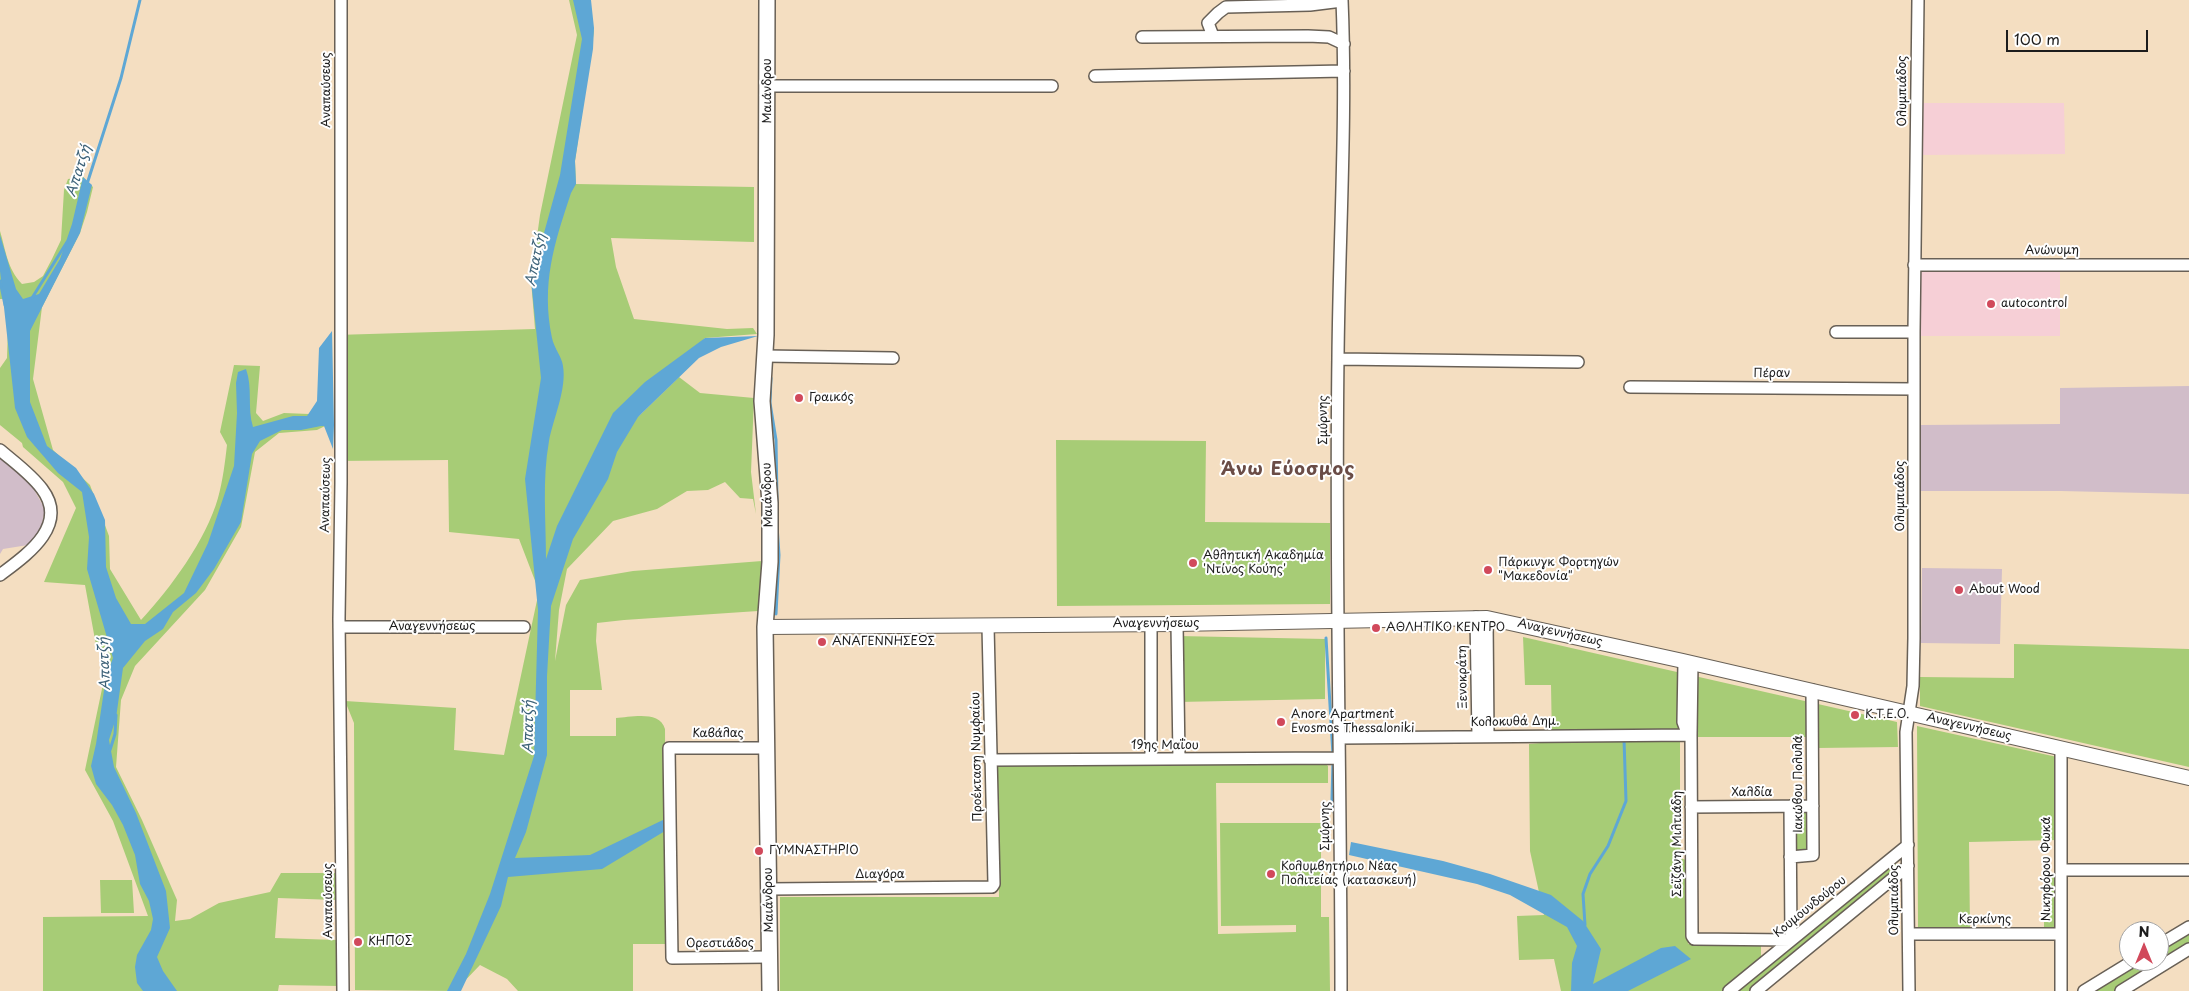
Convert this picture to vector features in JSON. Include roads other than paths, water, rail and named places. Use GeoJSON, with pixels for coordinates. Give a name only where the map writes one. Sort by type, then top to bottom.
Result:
{"type":"FeatureCollection","features":[{"type":"Feature","properties":{"kind":"main road","name":"Μαιάνδρου"},"geometry":{"type":"LineString","coordinates":[[767,0],[765,356],[762,401],[770,503],[770,562],[765,627],[770,991]]}},
{"type":"Feature","properties":{"kind":"street","name":"Αναπαύσεως"},"geometry":{"type":"LineString","coordinates":[[341,0],[339,627],[343,991]]}},
{"type":"Feature","properties":{"kind":"street"},"geometry":{"type":"LineString","coordinates":[[1213,36],[1208,23],[1218,12],[1226,7],[1310,5],[1342,0]]}},
{"type":"Feature","properties":{"kind":"street","name":"Σμύρνης"},"geometry":{"type":"LineString","coordinates":[[1341,991],[1338,359],[1344,71],[1342,0]]}},
{"type":"Feature","properties":{"kind":"street","name":"Ολυμπιάδος"},"geometry":{"type":"LineString","coordinates":[[1909,991],[1907,713],[1913,675],[1914,265],[1918,0]]}},
{"type":"Feature","properties":{"kind":"street"},"geometry":{"type":"LineString","coordinates":[[1142,37],[1328,37],[1344,44]]}},
{"type":"Feature","properties":{"kind":"street"},"geometry":{"type":"LineString","coordinates":[[1094,76],[1344,71]]}},
{"type":"Feature","properties":{"kind":"street"},"geometry":{"type":"LineString","coordinates":[[768,86],[1052,86]]}},
{"type":"Feature","properties":{"kind":"street","name":"Ανώνυμη"},"geometry":{"type":"LineString","coordinates":[[1914,265],[2189,265]]}},
{"type":"Feature","properties":{"kind":"street"},"geometry":{"type":"LineString","coordinates":[[1836,332],[1914,332]]}},
{"type":"Feature","properties":{"kind":"street"},"geometry":{"type":"LineString","coordinates":[[765,356],[893,358]]}},
{"type":"Feature","properties":{"kind":"street"},"geometry":{"type":"LineString","coordinates":[[1338,359],[1578,362]]}},
{"type":"Feature","properties":{"kind":"street","name":"Πέραν"},"geometry":{"type":"LineString","coordinates":[[1630,387],[1914,389]]}},
{"type":"Feature","properties":{"kind":"street"},"geometry":{"type":"LineString","coordinates":[[0,450],[34,480],[43,491],[50,510],[48,527],[38,544],[30,553],[0,575]]}},
{"type":"Feature","properties":{"kind":"street","name":"Αναγεννήσεως"},"geometry":{"type":"LineString","coordinates":[[765,627],[1178,624],[1482,617],[1518,623],[2189,778]]}},
{"type":"Feature","properties":{"kind":"street","name":"Ξενοκράτη"},"geometry":{"type":"LineString","coordinates":[[1482,617],[1483,736]]}},
{"type":"Feature","properties":{"kind":"street"},"geometry":{"type":"LineString","coordinates":[[1151,624],[1151,759]]}},
{"type":"Feature","properties":{"kind":"street"},"geometry":{"type":"LineString","coordinates":[[1178,624],[1179,760]]}},
{"type":"Feature","properties":{"kind":"street","name":"Προέκταση Νυμφαίου"},"geometry":{"type":"LineString","coordinates":[[988,626],[994,884],[992,887]]}},
{"type":"Feature","properties":{"kind":"street","name":"Αναγεννήσεως"},"geometry":{"type":"LineString","coordinates":[[339,627],[524,627]]}},
{"type":"Feature","properties":{"kind":"street","name":"Σεϊζάνη Μιλτιάδη"},"geometry":{"type":"LineString","coordinates":[[1688,662],[1683,722],[1690,734],[1692,936],[1694,939],[1706,940],[1790,940]]}},
{"type":"Feature","properties":{"kind":"street","name":"Ιακώβου Πολυλά"},"geometry":{"type":"LineString","coordinates":[[1790,857],[1812,855],[1812,690]]}},
{"type":"Feature","properties":{"kind":"street","name":"Κολοκυθά Δημ."},"geometry":{"type":"LineString","coordinates":[[1339,738],[1690,734]]}},
{"type":"Feature","properties":{"kind":"street","name":"Καβάλας"},"geometry":{"type":"LineString","coordinates":[[672,958],[669,748],[767,748]]}},
{"type":"Feature","properties":{"kind":"street","name":"Νικηφόρου Φωκά"},"geometry":{"type":"LineString","coordinates":[[2060,991],[2061,748]]}},
{"type":"Feature","properties":{"kind":"street","name":"19ης Μαΐου"},"geometry":{"type":"LineString","coordinates":[[990,760],[1339,758]]}},
{"type":"Feature","properties":{"kind":"street","name":"Χαλδία"},"geometry":{"type":"LineString","coordinates":[[1691,806],[1813,806]]}},
{"type":"Feature","properties":{"kind":"street","name":"Ιακώβου Πολυλά"},"geometry":{"type":"LineString","coordinates":[[1790,806],[1790,940]]}},
{"type":"Feature","properties":{"kind":"street","name":"Κουμουνδούρου"},"geometry":{"type":"LineString","coordinates":[[1729,991],[1908,845]]}},
{"type":"Feature","properties":{"kind":"street"},"geometry":{"type":"LineString","coordinates":[[1756,991],[1908,866]]}},
{"type":"Feature","properties":{"kind":"street"},"geometry":{"type":"LineString","coordinates":[[2061,870],[2189,870]]}},
{"type":"Feature","properties":{"kind":"street","name":"Διαγόρα"},"geometry":{"type":"LineString","coordinates":[[769,889],[992,887]]}},
{"type":"Feature","properties":{"kind":"street"},"geometry":{"type":"LineString","coordinates":[[2169,939],[2189,927]]}},
{"type":"Feature","properties":{"kind":"street","name":"Κερκίνης"},"geometry":{"type":"LineString","coordinates":[[1909,934],[2061,934]]}},
{"type":"Feature","properties":{"kind":"street"},"geometry":{"type":"LineString","coordinates":[[2122,991],[2189,949]]}},
{"type":"Feature","properties":{"kind":"street","name":"Ορεστιάδος"},"geometry":{"type":"LineString","coordinates":[[672,958],[769,957]]}},
{"type":"Feature","properties":{"kind":"street"},"geometry":{"type":"LineString","coordinates":[[2084,991],[2119,970]]}},
{"type":"Feature","properties":{"kind":"water"},"geometry":{"type":"Polygon","coordinates":[[[573,0],[591,0],[594,28],[593,49],[575,161],[576,184],[571,193],[559,230],[549,282],[548,300],[552,338],[562,363],[564,375],[547,456],[545,485],[546,559],[557,526],[613,413],[645,382],[705,338],[758,336],[721,347],[699,358],[638,417],[617,452],[608,479],[573,539],[551,606],[547,676],[547,755],[526,832],[515,858],[590,855],[665,819],[665,831],[602,869],[508,877],[501,906],[461,991],[447,991],[466,954],[490,894],[534,756],[538,610],[525,479],[541,378],[531,280],[560,175],[582,39],[573,0]]]}},
{"type":"Feature","properties":{"kind":"water"},"geometry":{"type":"Polygon","coordinates":[[[83,177],[92,185],[80,233],[30,331],[30,402],[47,446],[76,468],[94,494],[105,520],[106,567],[116,598],[131,624],[145,624],[184,593],[208,543],[234,466],[237,413],[236,383],[238,372],[246,369],[248,376],[250,413],[253,427],[293,416],[307,416],[317,401],[319,348],[332,331],[333,449],[324,426],[301,430],[282,430],[260,441],[252,454],[241,522],[214,569],[196,593],[173,612],[163,629],[145,641],[123,668],[116,718],[109,740],[114,767],[136,813],[166,891],[170,928],[157,957],[163,971],[177,991],[143,991],[137,983],[135,967],[137,955],[151,930],[153,919],[149,901],[140,884],[135,855],[123,825],[112,805],[96,784],[91,766],[106,677],[113,658],[87,569],[89,537],[82,492],[58,473],[27,437],[15,408],[0,271],[0,235],[16,289],[23,299],[39,294],[60,259],[72,224],[83,177]]]}},
{"type":"Feature","properties":{"kind":"water"},"geometry":{"type":"Polygon","coordinates":[[[1351,842],[1443,861],[1490,874],[1551,895],[1583,921],[1601,949],[1593,984],[1661,948],[1675,946],[1691,959],[1628,991],[1571,991],[1572,963],[1577,946],[1567,927],[1510,895],[1477,884],[1349,855],[1351,842]]]}},
{"type":"Feature","properties":{"kind":"waterway","name":"Απατζή"},"geometry":{"type":"LineString","coordinates":[[87,184],[121,78],[140,0]]}},
{"type":"Feature","properties":{"kind":"waterway","name":"Απατζή"},"geometry":{"type":"LineString","coordinates":[[32,298],[67,242]]}},
{"type":"Feature","properties":{"kind":"waterway","name":"Απατζή"},"geometry":{"type":"LineString","coordinates":[[0,281],[5,305]]}},
{"type":"Feature","properties":{"kind":"waterway"},"geometry":{"type":"LineString","coordinates":[[771,378],[770,403],[776,440],[777,501]]}},
{"type":"Feature","properties":{"kind":"waterway"},"geometry":{"type":"LineString","coordinates":[[776,614],[779,555],[777,525]]}},
{"type":"Feature","properties":{"kind":"waterway"},"geometry":{"type":"LineString","coordinates":[[1326,638],[1333,755]]}},
{"type":"Feature","properties":{"kind":"waterway","name":"Απατζή"},"geometry":{"type":"LineString","coordinates":[[110,750],[115,734],[116,715]]}},
{"type":"Feature","properties":{"kind":"waterway"},"geometry":{"type":"LineString","coordinates":[[1585,925],[1583,894],[1590,874],[1608,846],[1626,801],[1624,739]]}},
{"type":"Feature","properties":{"kind":"waterway"},"geometry":{"type":"LineString","coordinates":[[1333,761],[1332,799],[1335,817]]}},
{"type":"Feature","properties":{"kind":"place","name":"autocontrol"},"geometry":{"type":"Point","coordinates":[1991,304]}},
{"type":"Feature","properties":{"kind":"place","name":"Γραικός"},"geometry":{"type":"Point","coordinates":[799,398]}},
{"type":"Feature","properties":{"kind":"place","name":"Αθλητική Ακαδημία 'Ντίνος Κούης'"},"geometry":{"type":"Point","coordinates":[1193,563]}},
{"type":"Feature","properties":{"kind":"place","name":"Πάρκινγκ Φορτηγών \"Μακεδονία\""},"geometry":{"type":"Point","coordinates":[1488,570]}},
{"type":"Feature","properties":{"kind":"place","name":"About Wood"},"geometry":{"type":"Point","coordinates":[1959,590]}},
{"type":"Feature","properties":{"kind":"place","name":"ΑΘΛΗΤΙΚΟ ΚΕΝΤΡΟ"},"geometry":{"type":"Point","coordinates":[1376,628]}},
{"type":"Feature","properties":{"kind":"place","name":"ΑΝΑΓΕΝΝΗΣΕΩΣ"},"geometry":{"type":"Point","coordinates":[822,642]}},
{"type":"Feature","properties":{"kind":"place","name":"K.T.E.O."},"geometry":{"type":"Point","coordinates":[1855,715]}},
{"type":"Feature","properties":{"kind":"place","name":"Anore Apartment Evosmos Thessaloniki"},"geometry":{"type":"Point","coordinates":[1281,722]}},
{"type":"Feature","properties":{"kind":"place","name":"ΓΥΜΝΑΣΤΗΡΙΟ"},"geometry":{"type":"Point","coordinates":[759,851]}},
{"type":"Feature","properties":{"kind":"place","name":"Κολυμβητήριο Νέας Πολιτείας (κατασκευή)"},"geometry":{"type":"Point","coordinates":[1271,874]}},
{"type":"Feature","properties":{"kind":"place","name":"ΚΗΠΟΣ"},"geometry":{"type":"Point","coordinates":[358,942]}},
{"type":"Feature","properties":{"kind":"district","name":"Άνω Εύοσμος"},"geometry":{"type":"Point","coordinates":[1288,470]}}]}
